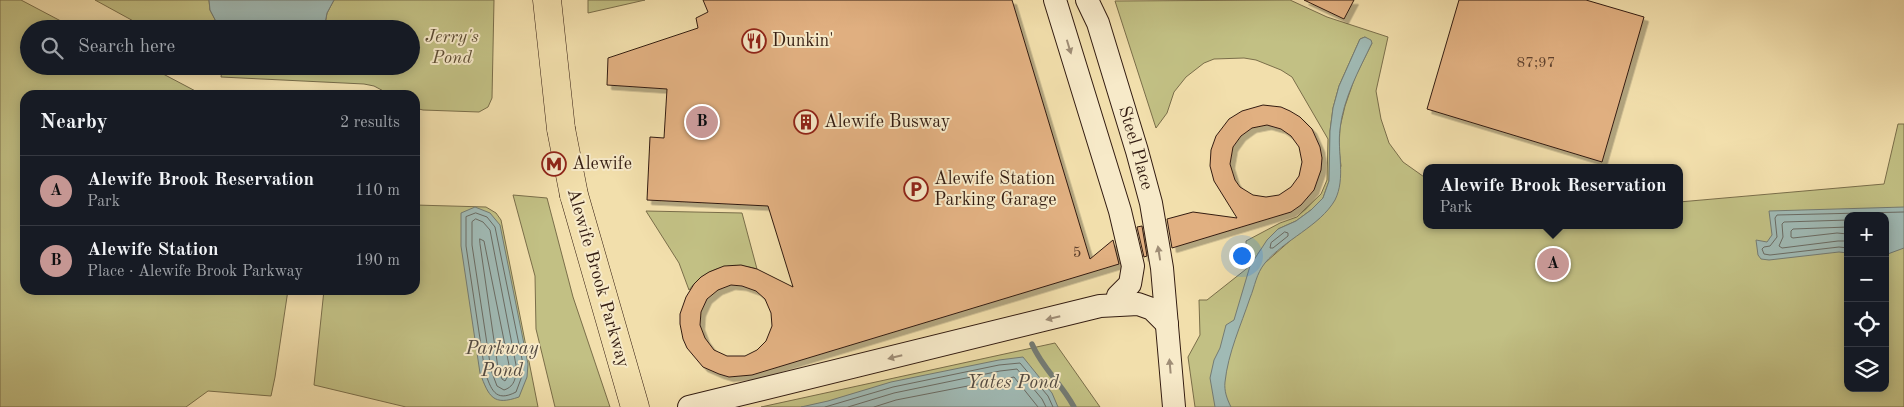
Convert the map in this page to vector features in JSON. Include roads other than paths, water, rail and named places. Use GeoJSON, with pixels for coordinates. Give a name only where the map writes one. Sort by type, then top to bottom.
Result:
{"type":"FeatureCollection","features":[{"type":"Feature","properties":{"kind":"highway","name":"Alewife Brook Parkway"},"geometry":{"type":"LineString","coordinates":[[547,0],[561,128],[574,195],[635,407]]}},
{"type":"Feature","properties":{"kind":"main road","name":"Steel Place"},"geometry":{"type":"LineString","coordinates":[[1055,0],[1120,211],[1133,266],[1116,295]]}},
{"type":"Feature","properties":{"kind":"main road","name":"Steel Place"},"geometry":{"type":"LineString","coordinates":[[1087,0],[1098,23],[1151,203],[1162,268],[1174,407]]}},
{"type":"Feature","properties":{"kind":"main road"},"geometry":{"type":"LineString","coordinates":[[689,407],[1116,295],[1152,309],[1167,324]]}},
{"type":"Feature","properties":{"kind":"water"},"geometry":{"type":"Polygon","coordinates":[[[209,0],[334,0],[326,20],[215,20],[210,10],[209,0]]]}},
{"type":"Feature","properties":{"kind":"water"},"geometry":{"type":"Polygon","coordinates":[[[1365,37],[1371,40],[1372,43],[1344,107],[1339,138],[1341,174],[1335,200],[1320,218],[1282,247],[1262,267],[1229,360],[1225,385],[1226,395],[1231,407],[1215,407],[1210,378],[1214,360],[1220,348],[1226,325],[1234,320],[1250,266],[1267,240],[1278,229],[1296,221],[1323,198],[1329,181],[1330,131],[1333,108],[1339,86],[1360,39],[1365,37]]]}},
{"type":"Feature","properties":{"kind":"water","name":"Parkway Pond"},"geometry":{"type":"Polygon","coordinates":[[[475,207],[490,213],[500,225],[528,364],[527,377],[519,397],[510,400],[498,400],[489,394],[480,373],[461,246],[461,213],[475,207]]]}},
{"type":"Feature","properties":{"kind":"water"},"geometry":{"type":"Polygon","coordinates":[[[1904,207],[1904,248],[1889,254],[1889,212],[1844,212],[1844,253],[1769,260],[1761,259],[1758,255],[1756,240],[1767,242],[1772,235],[1769,211],[1904,207]]]}},
{"type":"Feature","properties":{"kind":"water","name":"Yates Pond"},"geometry":{"type":"Polygon","coordinates":[[[1023,357],[1052,393],[1058,407],[801,407],[891,382],[999,360],[1023,357]]]}},
{"type":"Feature","properties":{"kind":"waterway"},"geometry":{"type":"LineString","coordinates":[[1032,344],[1041,361],[1074,407]]}},
{"type":"Feature","properties":{"kind":"place","name":"Dunkin'"},"geometry":{"type":"Point","coordinates":[754,41]}},
{"type":"Feature","properties":{"kind":"place","name":"Alewife Station"},"geometry":{"type":"Point","coordinates":[702,122]}},
{"type":"Feature","properties":{"kind":"place","name":"Alewife Busway"},"geometry":{"type":"Point","coordinates":[806,122]}},
{"type":"Feature","properties":{"kind":"place","name":"Alewife"},"geometry":{"type":"Point","coordinates":[554,164]}},
{"type":"Feature","properties":{"kind":"place","name":"Alewife Station Parking Garage"},"geometry":{"type":"Point","coordinates":[916,189]}},
{"type":"Feature","properties":{"kind":"place","name":"Alewife Brook Reservation"},"geometry":{"type":"Point","coordinates":[1553,264]}},
{"type":"Feature","properties":{"kind":"park label","name":"Jerry's Pond"},"geometry":{"type":"Point","coordinates":[452,47]}}]}
